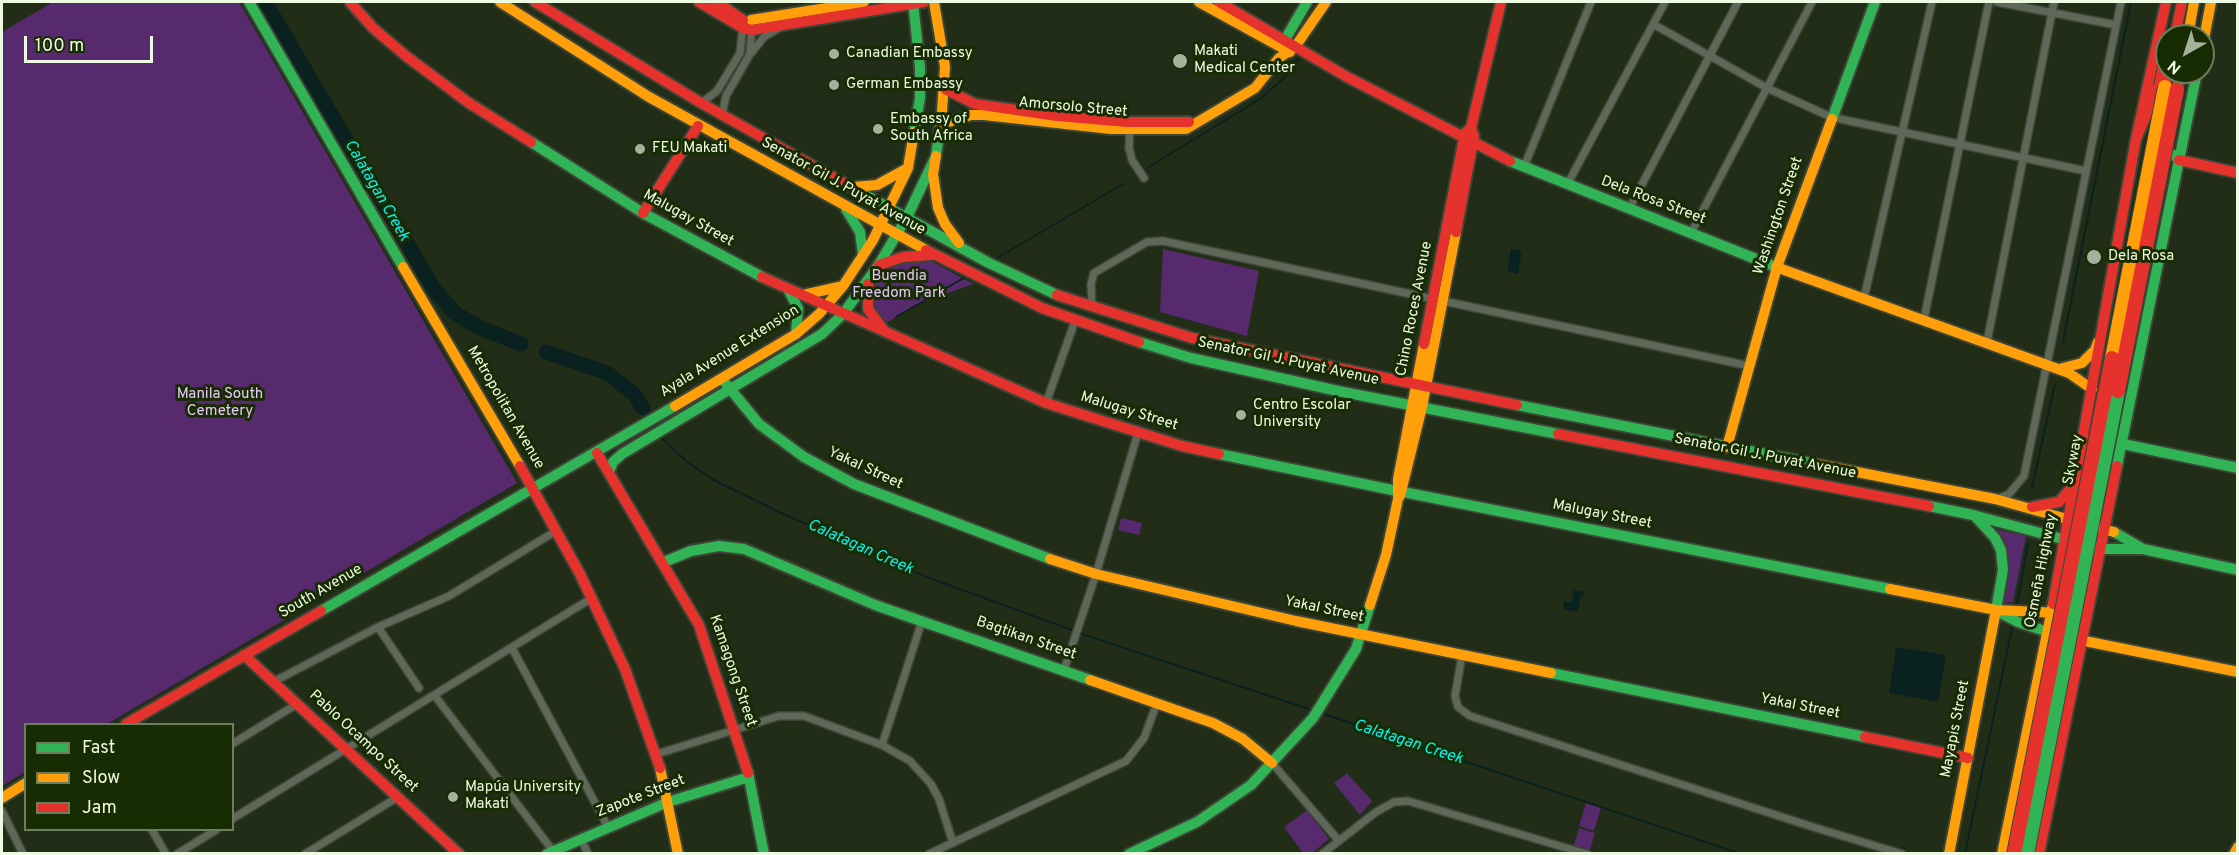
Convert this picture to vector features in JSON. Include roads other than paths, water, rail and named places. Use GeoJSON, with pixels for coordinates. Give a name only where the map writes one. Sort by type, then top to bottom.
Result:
{"type":"FeatureCollection","features":[{"type":"Feature","properties":{"kind":"main road","name":"Metropolitan Avenue"},"geometry":{"type":"LineString","coordinates":[[249,2],[532,489],[592,598],[625,669],[657,754],[678,854]]}},
{"type":"Feature","properties":{"kind":"main road","name":"Malugay Street"},"geometry":{"type":"LineString","coordinates":[[350,2],[373,28],[398,50],[469,103],[643,213],[795,293],[1046,404],[1182,446],[1399,494],[1996,610],[2052,612],[2086,619]]}},
{"type":"Feature","properties":{"kind":"main road","name":"Senator Gil J. Puyat Avenue"},"geometry":{"type":"LineString","coordinates":[[500,2],[698,126],[935,255],[1015,296],[1076,321],[1191,358],[1417,406],[1973,515],[2100,549],[2121,551],[2144,549],[2238,570]]}},
{"type":"Feature","properties":{"kind":"main road","name":"Senator Gil J. Puyat Avenue"},"geometry":{"type":"LineString","coordinates":[[536,2],[701,103],[968,252],[1029,284],[1092,307],[1192,338],[1421,386],[1995,499],[2104,530],[2124,537],[2144,549]]}},
{"type":"Feature","properties":{"kind":"main road"},"geometry":{"type":"LineString","coordinates":[[699,2],[747,24],[783,27],[917,2]]}},
{"type":"Feature","properties":{"kind":"main road"},"geometry":{"type":"LineString","coordinates":[[717,2],[747,24],[864,2]]}},
{"type":"Feature","properties":{"kind":"main road","name":"Ayala Avenue Extension"},"geometry":{"type":"LineString","coordinates":[[532,489],[597,453],[796,334],[826,307],[843,286],[880,226],[908,168],[918,122],[920,98],[917,2]]}},
{"type":"Feature","properties":{"kind":"main road"},"geometry":{"type":"LineString","coordinates":[[934,2],[945,67],[945,89],[942,124],[933,174],[938,208],[950,232],[968,252]]}},
{"type":"Feature","properties":{"kind":"main road","name":"Dela Rosa Street"},"geometry":{"type":"LineString","coordinates":[[1199,2],[1286,48],[1311,58],[1469,137],[1524,167],[1777,267],[2059,369],[2074,375],[2092,389]]}},
{"type":"Feature","properties":{"kind":"main road","name":"Dela Rosa Street"},"geometry":{"type":"LineString","coordinates":[[1219,2],[1286,48]]}},
{"type":"Feature","properties":{"kind":"main road","name":"Amorsolo Street"},"geometry":{"type":"LineString","coordinates":[[1286,48],[1307,2]]}},
{"type":"Feature","properties":{"kind":"main road","name":"Amorsolo Street"},"geometry":{"type":"LineString","coordinates":[[942,124],[971,115],[1111,129],[1200,122],[1255,88],[1326,2]]}},
{"type":"Feature","properties":{"kind":"main road","name":"Chino Roces Avenue"},"geometry":{"type":"LineString","coordinates":[[1129,854],[1182,830],[1212,813],[1251,785],[1317,713],[1346,668],[1383,570],[1469,137],[1501,2]]}},
{"type":"Feature","properties":{"kind":"main road","name":"Washington Street"},"geometry":{"type":"LineString","coordinates":[[1727,447],[1777,267],[1875,2]]}},
{"type":"Feature","properties":{"kind":"main road"},"geometry":{"type":"LineString","coordinates":[[2165,24],[2166,2]]}},
{"type":"Feature","properties":{"kind":"main road"},"geometry":{"type":"LineString","coordinates":[[2168,24],[2176,2]]}},
{"type":"Feature","properties":{"kind":"main road"},"geometry":{"type":"LineString","coordinates":[[2177,24],[2182,2]]}},
{"type":"Feature","properties":{"kind":"main road"},"geometry":{"type":"LineString","coordinates":[[2196,2],[2197,24]]}},
{"type":"Feature","properties":{"kind":"main road"},"geometry":{"type":"LineString","coordinates":[[2202,24],[2211,2]]}},
{"type":"Feature","properties":{"kind":"main road"},"geometry":{"type":"LineString","coordinates":[[2136,139],[2155,68]]}},
{"type":"Feature","properties":{"kind":"main road","name":"Skyway"},"geometry":{"type":"LineString","coordinates":[[2014,854],[2166,84]]}},
{"type":"Feature","properties":{"kind":"main road","name":"Skyway"},"geometry":{"type":"LineString","coordinates":[[2027,854],[2181,84]]}},
{"type":"Feature","properties":{"kind":"main road"},"geometry":{"type":"LineString","coordinates":[[2152,239],[2174,156],[2182,84]]}},
{"type":"Feature","properties":{"kind":"main road"},"geometry":{"type":"LineString","coordinates":[[2039,854],[2123,444],[2176,146],[2186,127],[2195,84]]}},
{"type":"Feature","properties":{"kind":"main road","name":"Osmeña Highway"},"geometry":{"type":"LineString","coordinates":[[2002,854],[2052,612],[2136,139],[2159,85]]}},
{"type":"Feature","properties":{"kind":"main road","name":"Osmeña Highway"},"geometry":{"type":"LineString","coordinates":[[2134,234],[2159,85]]}},
{"type":"Feature","properties":{"kind":"main road","name":"Amorsolo Street"},"geometry":{"type":"LineString","coordinates":[[945,89],[975,104],[1131,126]]}},
{"type":"Feature","properties":{"kind":"main road"},"geometry":{"type":"LineString","coordinates":[[643,213],[698,126]]}},
{"type":"Feature","properties":{"kind":"main road","name":"Ayala Avenue Extension"},"geometry":{"type":"LineString","coordinates":[[609,472],[613,462],[622,454],[822,334],[843,314],[879,265],[907,217],[936,156]]}},
{"type":"Feature","properties":{"kind":"main road"},"geometry":{"type":"LineString","coordinates":[[2174,156],[2238,173]]}},
{"type":"Feature","properties":{"kind":"main road"},"geometry":{"type":"LineString","coordinates":[[853,187],[877,185],[908,168]]}},
{"type":"Feature","properties":{"kind":"main road"},"geometry":{"type":"LineString","coordinates":[[842,204],[860,232],[863,255]]}},
{"type":"Feature","properties":{"kind":"main road"},"geometry":{"type":"LineString","coordinates":[[879,265],[903,256],[935,255]]}},
{"type":"Feature","properties":{"kind":"main road"},"geometry":{"type":"LineString","coordinates":[[868,281],[866,291],[868,309],[876,322],[889,335]]}},
{"type":"Feature","properties":{"kind":"main road"},"geometry":{"type":"LineString","coordinates":[[796,334],[798,308],[795,293],[843,286]]}},
{"type":"Feature","properties":{"kind":"main road"},"geometry":{"type":"LineString","coordinates":[[2059,369],[2076,366],[2089,357],[2095,350],[2104,325]]}},
{"type":"Feature","properties":{"kind":"main road","name":"Yakal Street"},"geometry":{"type":"LineString","coordinates":[[722,379],[759,424],[774,436],[804,457],[854,484],[1003,544],[1096,574],[1168,593],[1360,634],[1968,758]]}},
{"type":"Feature","properties":{"kind":"main road"},"geometry":{"type":"LineString","coordinates":[[2123,444],[2238,468]]}},
{"type":"Feature","properties":{"kind":"main road"},"geometry":{"type":"LineString","coordinates":[[597,453],[622,454]]}},
{"type":"Feature","properties":{"kind":"main road","name":"Kamagong Street"},"geometry":{"type":"LineString","coordinates":[[597,453],[664,562],[699,625],[749,777],[764,854]]}},
{"type":"Feature","properties":{"kind":"main road"},"geometry":{"type":"LineString","coordinates":[[2026,508],[2059,502],[2076,483]]}},
{"type":"Feature","properties":{"kind":"main road","name":"South Avenue"},"geometry":{"type":"LineString","coordinates":[[128,723],[532,489]]}},
{"type":"Feature","properties":{"kind":"main road","name":"Mayapis Street"},"geometry":{"type":"LineString","coordinates":[[1949,854],[2003,570],[2001,550],[1995,538],[1973,515]]}},
{"type":"Feature","properties":{"kind":"main road","name":"Bagtikan Street"},"geometry":{"type":"LineString","coordinates":[[664,562],[692,551],[732,546],[922,621],[1229,730],[1272,763]]}},
{"type":"Feature","properties":{"kind":"main road","name":"Malugay Street"},"geometry":{"type":"LineString","coordinates":[[1996,610],[2018,622],[2081,641],[2238,672]]}},
{"type":"Feature","properties":{"kind":"main road","name":"Pablo Ocampo Street"},"geometry":{"type":"LineString","coordinates":[[244,655],[459,854]]}},
{"type":"Feature","properties":{"kind":"main road","name":"Zapote Street"},"geometry":{"type":"LineString","coordinates":[[550,852],[668,802],[749,777]]}},
{"type":"Feature","properties":{"kind":"main road"},"geometry":{"type":"LineString","coordinates":[[2,798],[24,784]]}},
{"type":"Feature","properties":{"kind":"main road"},"geometry":{"type":"LineString","coordinates":[[2234,854],[2238,847]]}},
{"type":"Feature","properties":{"kind":"street"},"geometry":{"type":"LineString","coordinates":[[1524,167],[1592,2]]}},
{"type":"Feature","properties":{"kind":"street"},"geometry":{"type":"LineString","coordinates":[[1567,185],[1665,2]]}},
{"type":"Feature","properties":{"kind":"street"},"geometry":{"type":"LineString","coordinates":[[1629,209],[1738,2]]}},
{"type":"Feature","properties":{"kind":"street"},"geometry":{"type":"LineString","coordinates":[[1691,233],[1812,2]]}},
{"type":"Feature","properties":{"kind":"street"},"geometry":{"type":"LineString","coordinates":[[1864,298],[1932,2]]}},
{"type":"Feature","properties":{"kind":"street"},"geometry":{"type":"LineString","coordinates":[[1924,319],[1989,2]]}},
{"type":"Feature","properties":{"kind":"street"},"geometry":{"type":"LineString","coordinates":[[1997,2],[2116,25]]}},
{"type":"Feature","properties":{"kind":"street"},"geometry":{"type":"LineString","coordinates":[[1987,342],[2054,2]]}},
{"type":"Feature","properties":{"kind":"street"},"geometry":{"type":"LineString","coordinates":[[1995,499],[2009,494],[2024,476],[2045,364],[2121,2]]}},
{"type":"Feature","properties":{"kind":"street"},"geometry":{"type":"LineString","coordinates":[[701,103],[717,91],[740,53],[747,24]]}},
{"type":"Feature","properties":{"kind":"street"},"geometry":{"type":"LineString","coordinates":[[747,24],[750,54]]}},
{"type":"Feature","properties":{"kind":"street"},"geometry":{"type":"LineString","coordinates":[[1653,24],[1767,88],[1832,117],[1901,134],[2086,171]]}},
{"type":"Feature","properties":{"kind":"street"},"geometry":{"type":"LineString","coordinates":[[722,115],[726,96],[750,54],[764,37],[783,27]]}},
{"type":"Feature","properties":{"kind":"street"},"geometry":{"type":"LineString","coordinates":[[1129,148],[1131,126]]}},
{"type":"Feature","properties":{"kind":"street"},"geometry":{"type":"LineString","coordinates":[[1111,129],[1121,135],[1144,178]]}},
{"type":"Feature","properties":{"kind":"street"},"geometry":{"type":"LineString","coordinates":[[1092,307],[1091,284],[1094,273],[1147,242],[1163,241],[1750,366]]}},
{"type":"Feature","properties":{"kind":"street"},"geometry":{"type":"LineString","coordinates":[[1046,404],[1076,321]]}},
{"type":"Feature","properties":{"kind":"street"},"geometry":{"type":"LineString","coordinates":[[1064,670],[1096,574],[1138,433]]}},
{"type":"Feature","properties":{"kind":"street"},"geometry":{"type":"LineString","coordinates":[[273,682],[378,627],[449,596],[556,531]]}},
{"type":"Feature","properties":{"kind":"street"},"geometry":{"type":"LineString","coordinates":[[234,818],[592,598]]}},
{"type":"Feature","properties":{"kind":"street"},"geometry":{"type":"LineString","coordinates":[[882,745],[922,621]]}},
{"type":"Feature","properties":{"kind":"street"},"geometry":{"type":"LineString","coordinates":[[378,627],[419,688]]}},
{"type":"Feature","properties":{"kind":"street"},"geometry":{"type":"LineString","coordinates":[[512,648],[608,827]]}},
{"type":"Feature","properties":{"kind":"street"},"geometry":{"type":"LineString","coordinates":[[1462,655],[1455,696],[1458,707],[1470,716],[1902,854]]}},
{"type":"Feature","properties":{"kind":"street"},"geometry":{"type":"LineString","coordinates":[[435,696],[550,852]]}},
{"type":"Feature","properties":{"kind":"street"},"geometry":{"type":"LineString","coordinates":[[929,854],[1126,761],[1144,738],[1157,703]]}},
{"type":"Feature","properties":{"kind":"street"},"geometry":{"type":"LineString","coordinates":[[234,743],[297,704]]}},
{"type":"Feature","properties":{"kind":"street"},"geometry":{"type":"LineString","coordinates":[[657,754],[779,716],[803,716],[882,745],[910,761],[931,784],[953,843]]}},
{"type":"Feature","properties":{"kind":"street","name":"Bagtikan Street"},"geometry":{"type":"LineString","coordinates":[[1272,763],[1340,841]]}},
{"type":"Feature","properties":{"kind":"street"},"geometry":{"type":"LineString","coordinates":[[305,854],[398,797]]}},
{"type":"Feature","properties":{"kind":"street"},"geometry":{"type":"LineString","coordinates":[[1322,854],[1376,812],[1394,802],[1408,801],[1587,854]]}},
{"type":"Feature","properties":{"kind":"street"},"geometry":{"type":"LineString","coordinates":[[2,811],[23,854]]}},
{"type":"Feature","properties":{"kind":"street"},"geometry":{"type":"LineString","coordinates":[[153,831],[166,854]]}},
{"type":"Feature","properties":{"kind":"street"},"geometry":{"type":"LineString","coordinates":[[177,854],[214,831]]}},
{"type":"Feature","properties":{"kind":"street"},"geometry":{"type":"LineString","coordinates":[[581,839],[588,854]]}},
{"type":"Feature","properties":{"kind":"water"},"geometry":{"type":"Polygon","coordinates":[[[1511,249],[1522,251],[1518,274],[1507,271],[1511,249]]]}},
{"type":"Feature","properties":{"kind":"water"},"geometry":{"type":"Polygon","coordinates":[[[1574,590],[1585,592],[1584,596],[1581,595],[1578,612],[1563,609],[1564,601],[1572,602],[1574,590]]]}},
{"type":"Feature","properties":{"kind":"water"},"geometry":{"type":"Polygon","coordinates":[[[1896,647],[1946,655],[1938,702],[1889,693],[1896,647]]]}},
{"type":"Feature","properties":{"kind":"waterway","name":"Calatagan Creek"},"geometry":{"type":"LineString","coordinates":[[265,2],[434,289],[455,313],[478,327],[521,344]]}},
{"type":"Feature","properties":{"kind":"waterway"},"geometry":{"type":"LineString","coordinates":[[2063,342],[2131,2]]}},
{"type":"Feature","properties":{"kind":"waterway"},"geometry":{"type":"LineString","coordinates":[[1147,168],[1260,99],[1282,80],[1301,55]]}},
{"type":"Feature","properties":{"kind":"waterway"},"geometry":{"type":"LineString","coordinates":[[992,261],[1123,184]]}},
{"type":"Feature","properties":{"kind":"waterway"},"geometry":{"type":"LineString","coordinates":[[896,317],[969,275]]}},
{"type":"Feature","properties":{"kind":"waterway","name":"Calatagan Creek"},"geometry":{"type":"LineString","coordinates":[[546,352],[607,373],[634,394],[643,408]]}},
{"type":"Feature","properties":{"kind":"waterway"},"geometry":{"type":"LineString","coordinates":[[2032,488],[2055,384]]}},
{"type":"Feature","properties":{"kind":"waterway","name":"Calatagan Creek"},"geometry":{"type":"LineString","coordinates":[[643,408],[648,418]]}},
{"type":"Feature","properties":{"kind":"waterway","name":"Calatagan Creek"},"geometry":{"type":"LineString","coordinates":[[662,438],[686,461],[712,479],[783,514],[924,576],[1072,630]]}},
{"type":"Feature","properties":{"kind":"waterway"},"geometry":{"type":"LineString","coordinates":[[2017,604],[2028,543]]}},
{"type":"Feature","properties":{"kind":"waterway"},"geometry":{"type":"LineString","coordinates":[[1965,854],[2012,628]]}},
{"type":"Feature","properties":{"kind":"waterway","name":"Calatagan Creek"},"geometry":{"type":"LineString","coordinates":[[1079,633],[1312,710]]}},
{"type":"Feature","properties":{"kind":"waterway","name":"Calatagan Creek"},"geometry":{"type":"LineString","coordinates":[[1321,713],[1741,854]]}},
{"type":"Feature","properties":{"kind":"place","name":"Canadian Embassy"},"geometry":{"type":"Point","coordinates":[834,54]}},
{"type":"Feature","properties":{"kind":"place","name":"Makati Medical Center"},"geometry":{"type":"Point","coordinates":[1180,61]}},
{"type":"Feature","properties":{"kind":"place","name":"German Embassy"},"geometry":{"type":"Point","coordinates":[834,85]}},
{"type":"Feature","properties":{"kind":"place","name":"Embassy of South Africa"},"geometry":{"type":"Point","coordinates":[878,129]}},
{"type":"Feature","properties":{"kind":"place","name":"FEU Makati"},"geometry":{"type":"Point","coordinates":[640,149]}},
{"type":"Feature","properties":{"kind":"place","name":"Dela Rosa"},"geometry":{"type":"Point","coordinates":[2094,257]}},
{"type":"Feature","properties":{"kind":"place","name":"Centro Escolar University"},"geometry":{"type":"Point","coordinates":[1241,415]}},
{"type":"Feature","properties":{"kind":"place","name":"Mapúa University Makati"},"geometry":{"type":"Point","coordinates":[453,797]}},
{"type":"Feature","properties":{"kind":"park label","name":"Buendia Freedom Park"},"geometry":{"type":"Point","coordinates":[899,286]}},
{"type":"Feature","properties":{"kind":"park label","name":"Manila South Cemetery"},"geometry":{"type":"Point","coordinates":[220,404]}}]}
